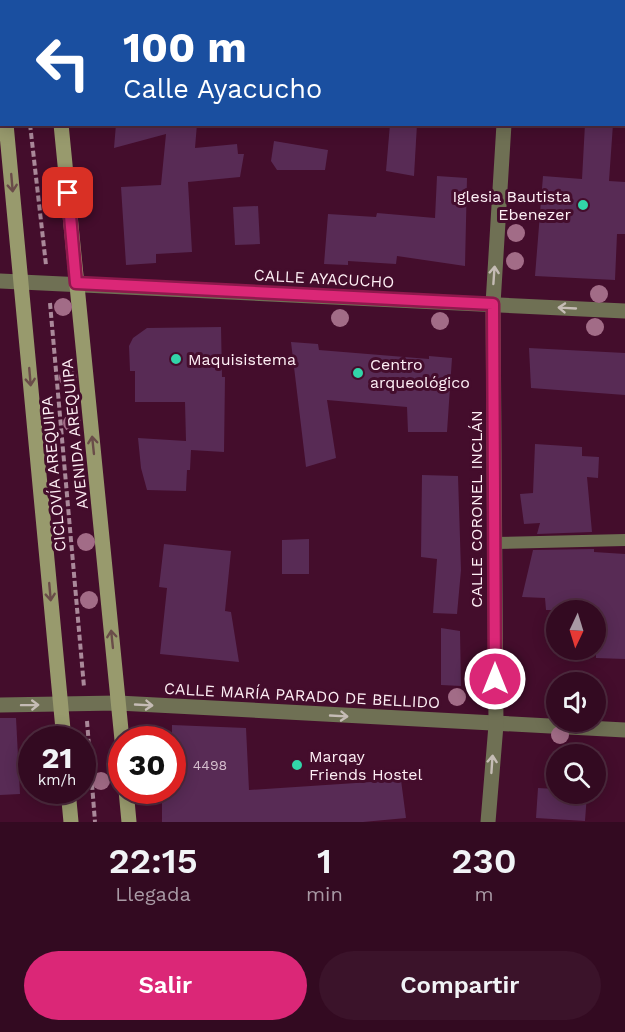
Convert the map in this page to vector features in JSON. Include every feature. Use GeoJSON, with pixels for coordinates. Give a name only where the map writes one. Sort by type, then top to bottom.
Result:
{"type":"FeatureCollection","features":[{"type":"Feature","properties":{"kind":"main road"},"geometry":{"type":"LineString","coordinates":[[6,126],[62,726]]}},
{"type":"Feature","properties":{"kind":"main road","name":"AVENIDA AREQUIPA"},"geometry":{"type":"LineString","coordinates":[[61,126],[120,726]]}},
{"type":"Feature","properties":{"kind":"main road"},"geometry":{"type":"LineString","coordinates":[[69,804],[71,822]]}},
{"type":"Feature","properties":{"kind":"main road"},"geometry":{"type":"LineString","coordinates":[[127,804],[129,822]]}},
{"type":"Feature","properties":{"kind":"street","name":"CALLE CORONEL INCLÁN"},"geometry":{"type":"LineString","coordinates":[[488,822],[495,724],[493,304],[504,126]]}},
{"type":"Feature","properties":{"kind":"street","name":"CALLE AYACUCHO"},"geometry":{"type":"LineString","coordinates":[[0,281],[625,311]]}},
{"type":"Feature","properties":{"kind":"street","name":"CALLE MARÍA PARADO DE BELLIDO"},"geometry":{"type":"LineString","coordinates":[[0,705],[118,703],[625,730]]}},
{"type":"Feature","properties":{"kind":"lane"},"geometry":{"type":"LineString","coordinates":[[494,543],[625,540]]}},
{"type":"Feature","properties":{"kind":"path","name":"CICLOVÍA AREQUIPA"},"geometry":{"type":"LineString","coordinates":[[30,126],[48,282],[95,822]]}},
{"type":"Feature","properties":{"kind":"building"},"geometry":{"type":"Polygon","coordinates":[[[116,126],[197,126],[195,148],[237,144],[238,154],[244,154],[240,177],[188,182],[192,252],[156,254],[156,263],[126,265],[121,187],[161,185],[166,134],[114,148],[116,126]]]}},
{"type":"Feature","properties":{"kind":"building"},"geometry":{"type":"Polygon","coordinates":[[[390,126],[417,126],[414,176],[386,171],[390,126]]]}},
{"type":"Feature","properties":{"kind":"building"},"geometry":{"type":"Polygon","coordinates":[[[585,126],[613,126],[609,181],[625,182],[625,234],[617,234],[615,280],[535,276],[543,176],[582,179],[585,126]]]}},
{"type":"Feature","properties":{"kind":"building"},"geometry":{"type":"Polygon","coordinates":[[[274,141],[328,150],[325,170],[277,170],[271,161],[274,141]]]}},
{"type":"Feature","properties":{"kind":"building"},"geometry":{"type":"Polygon","coordinates":[[[437,176],[467,178],[465,266],[397,256],[396,264],[348,261],[348,265],[324,264],[328,214],[376,217],[377,213],[435,218],[437,176]]]}},
{"type":"Feature","properties":{"kind":"building"},"geometry":{"type":"Polygon","coordinates":[[[258,206],[260,244],[235,245],[233,207],[258,206]]]}},
{"type":"Feature","properties":{"kind":"building"},"geometry":{"type":"Polygon","coordinates":[[[221,327],[222,377],[225,377],[224,452],[191,450],[186,491],[147,490],[141,468],[138,438],[186,441],[185,402],[135,402],[135,371],[130,371],[129,346],[133,338],[147,328],[221,327]]]}},
{"type":"Feature","properties":{"kind":"building"},"geometry":{"type":"Polygon","coordinates":[[[291,342],[318,344],[319,350],[429,359],[429,356],[452,358],[447,432],[408,432],[407,407],[327,400],[336,458],[306,467],[291,342]]]}},
{"type":"Feature","properties":{"kind":"building"},"geometry":{"type":"Polygon","coordinates":[[[529,348],[625,353],[625,395],[531,388],[529,348]]]}},
{"type":"Feature","properties":{"kind":"building"},"geometry":{"type":"Polygon","coordinates":[[[535,444],[582,447],[582,456],[599,457],[598,478],[587,477],[592,532],[537,534],[540,523],[524,524],[520,494],[533,493],[535,444]]]}},
{"type":"Feature","properties":{"kind":"building"},"geometry":{"type":"Polygon","coordinates":[[[422,475],[458,476],[461,570],[457,614],[433,613],[437,559],[421,557],[422,475]]]}},
{"type":"Feature","properties":{"kind":"building"},"geometry":{"type":"Polygon","coordinates":[[[309,539],[309,574],[282,574],[282,540],[309,539]]]}},
{"type":"Feature","properties":{"kind":"building"},"geometry":{"type":"Polygon","coordinates":[[[164,544],[231,551],[225,611],[231,612],[239,662],[160,654],[167,588],[159,587],[164,544]]]}},
{"type":"Feature","properties":{"kind":"building"},"geometry":{"type":"Polygon","coordinates":[[[594,549],[594,552],[625,554],[625,659],[606,658],[606,600],[546,600],[546,610],[545,598],[522,597],[533,550],[594,549]]]}},
{"type":"Feature","properties":{"kind":"building"},"geometry":{"type":"Polygon","coordinates":[[[441,628],[460,631],[461,686],[441,685],[441,628]]]}},
{"type":"Feature","properties":{"kind":"building"},"geometry":{"type":"Polygon","coordinates":[[[0,718],[16,718],[18,794],[0,795],[0,718]]]}},
{"type":"Feature","properties":{"kind":"building"},"geometry":{"type":"Polygon","coordinates":[[[172,725],[246,728],[249,790],[401,780],[406,818],[363,822],[162,822],[162,804],[186,804],[186,726],[172,725]]]}},
{"type":"Feature","properties":{"kind":"building"},"geometry":{"type":"Polygon","coordinates":[[[538,788],[546,788],[546,804],[586,804],[585,821],[536,818],[538,788]]]}},
{"type":"Feature","properties":{"kind":"place","name":"Iglesia Bautista Ebenezer"},"geometry":{"type":"Point","coordinates":[583,205]}},
{"type":"Feature","properties":{"kind":"place","name":"Maquisistema"},"geometry":{"type":"Point","coordinates":[176,359]}},
{"type":"Feature","properties":{"kind":"place","name":"Centro arqueológico"},"geometry":{"type":"Point","coordinates":[358,373]}},
{"type":"Feature","properties":{"kind":"place","name":"Marqay Friends Hostel"},"geometry":{"type":"Point","coordinates":[297,765]}},
{"type":"Feature","properties":{"kind":"route"},"geometry":{"type":"LineString","coordinates":[[68,193],[76,283],[493,304],[495,679]]}}]}
